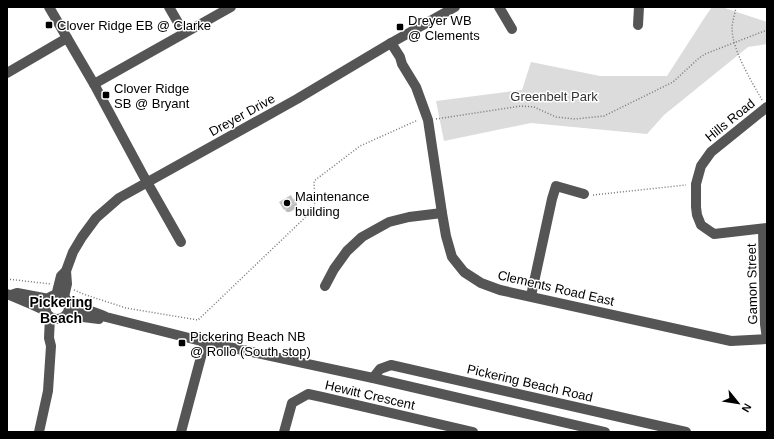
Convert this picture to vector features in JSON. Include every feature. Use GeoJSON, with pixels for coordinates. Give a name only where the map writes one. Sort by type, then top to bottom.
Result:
{"type":"FeatureCollection","features":[{"type":"Feature","properties":{"kind":"street"},"geometry":{"type":"LineString","coordinates":[[49,7],[94,84],[181,242]]}},
{"type":"Feature","properties":{"kind":"street"},"geometry":{"type":"LineString","coordinates":[[169,7],[184,33]]}},
{"type":"Feature","properties":{"kind":"street"},"geometry":{"type":"LineString","coordinates":[[94,84],[231,7]]}},
{"type":"Feature","properties":{"kind":"street","name":"Dreyer Drive"},"geometry":{"type":"LineString","coordinates":[[60,295],[67,284],[66,271],[73,252],[82,237],[96,218],[119,198],[297,99],[455,7]]}},
{"type":"Feature","properties":{"kind":"street"},"geometry":{"type":"LineString","coordinates":[[499,7],[512,29]]}},
{"type":"Feature","properties":{"kind":"street"},"geometry":{"type":"LineString","coordinates":[[638,25],[639,7]]}},
{"type":"Feature","properties":{"kind":"street"},"geometry":{"type":"LineString","coordinates":[[7,73],[67,38]]}},
{"type":"Feature","properties":{"kind":"street","name":"Clements Road East"},"geometry":{"type":"LineString","coordinates":[[391,43],[416,87],[428,120],[446,236],[452,257],[464,272],[481,283],[500,290],[731,341],[767,339]]}},
{"type":"Feature","properties":{"kind":"street","name":"Hills Road"},"geometry":{"type":"LineString","coordinates":[[765,228],[714,234],[701,225],[697,215],[696,184],[701,166],[711,152],[766,107]]}},
{"type":"Feature","properties":{"kind":"street"},"geometry":{"type":"LineString","coordinates":[[531,296],[556,186],[584,194]]}},
{"type":"Feature","properties":{"kind":"street"},"geometry":{"type":"LineString","coordinates":[[325,286],[334,269],[347,251],[362,237],[389,222],[409,216],[442,213]]}},
{"type":"Feature","properties":{"kind":"street","name":"Gamon Street"},"geometry":{"type":"LineString","coordinates":[[765,228],[765,324],[767,339]]}},
{"type":"Feature","properties":{"kind":"street"},"geometry":{"type":"LineString","coordinates":[[9,295],[18,293],[60,295],[76,307],[106,317],[205,342],[373,378],[605,432]]}},
{"type":"Feature","properties":{"kind":"street"},"geometry":{"type":"LineString","coordinates":[[9,295],[56,315],[100,319],[106,317]]}},
{"type":"Feature","properties":{"kind":"street"},"geometry":{"type":"LineString","coordinates":[[56,315],[69,307],[60,295]]}},
{"type":"Feature","properties":{"kind":"street"},"geometry":{"type":"LineString","coordinates":[[56,315],[45,307],[46,303],[60,295]]}},
{"type":"Feature","properties":{"kind":"street"},"geometry":{"type":"LineString","coordinates":[[39,432],[48,392],[51,346],[54,340],[56,315]]}},
{"type":"Feature","properties":{"kind":"street"},"geometry":{"type":"LineString","coordinates":[[180,432],[205,342]]}},
{"type":"Feature","properties":{"kind":"street","name":"Pickering Beach Road"},"geometry":{"type":"LineString","coordinates":[[373,378],[380,369],[391,365],[686,432]]}},
{"type":"Feature","properties":{"kind":"street","name":"Hewitt Crescent"},"geometry":{"type":"LineString","coordinates":[[284,432],[292,403],[308,394],[473,432]]}},
{"type":"Feature","properties":{"kind":"path"},"geometry":{"type":"LineString","coordinates":[[736,7],[732,28],[735,42],[739,55],[766,107]]}},
{"type":"Feature","properties":{"kind":"path"},"geometry":{"type":"LineString","coordinates":[[7,279],[60,295],[77,291],[126,308],[198,320],[314,209],[314,181],[360,146],[418,120],[438,119],[521,106],[534,107],[556,117],[575,119],[604,116],[674,82],[705,54],[767,30]]}},
{"type":"Feature","properties":{"kind":"path"},"geometry":{"type":"LineString","coordinates":[[584,194],[594,195],[696,184]]}},
{"type":"Feature","properties":{"kind":"green space","name":"Greenbelt Park"},"geometry":{"type":"Polygon","coordinates":[[[712,7],[722,7],[767,22],[767,44],[748,47],[664,115],[647,134],[531,123],[444,141],[436,101],[522,90],[531,62],[600,76],[667,76],[712,7]]]}},
{"type":"Feature","properties":{"kind":"building","name":"Maintenance building"},"geometry":{"type":"Polygon","coordinates":[[[291,195],[295,203],[284,210],[279,202],[291,195]]]}},
{"type":"Feature","properties":{"kind":"place","name":"Clover Ridge EB @ Clarke"},"geometry":{"type":"Point","coordinates":[49,25]}},
{"type":"Feature","properties":{"kind":"place","name":"Dreyer WB @ Clements"},"geometry":{"type":"Point","coordinates":[400,27]}},
{"type":"Feature","properties":{"kind":"place","name":"Clover Ridge SB @ Bryant"},"geometry":{"type":"Point","coordinates":[106,95]}},
{"type":"Feature","properties":{"kind":"place","name":"Maintenance building"},"geometry":{"type":"Point","coordinates":[287,203]}},
{"type":"Feature","properties":{"kind":"place","name":"Pickering Beach NB @ Rollo (South stop)"},"geometry":{"type":"Point","coordinates":[182,343]}},
{"type":"Feature","properties":{"kind":"district","name":"Pickering Beach"},"geometry":{"type":"Point","coordinates":[61,310]}}]}
